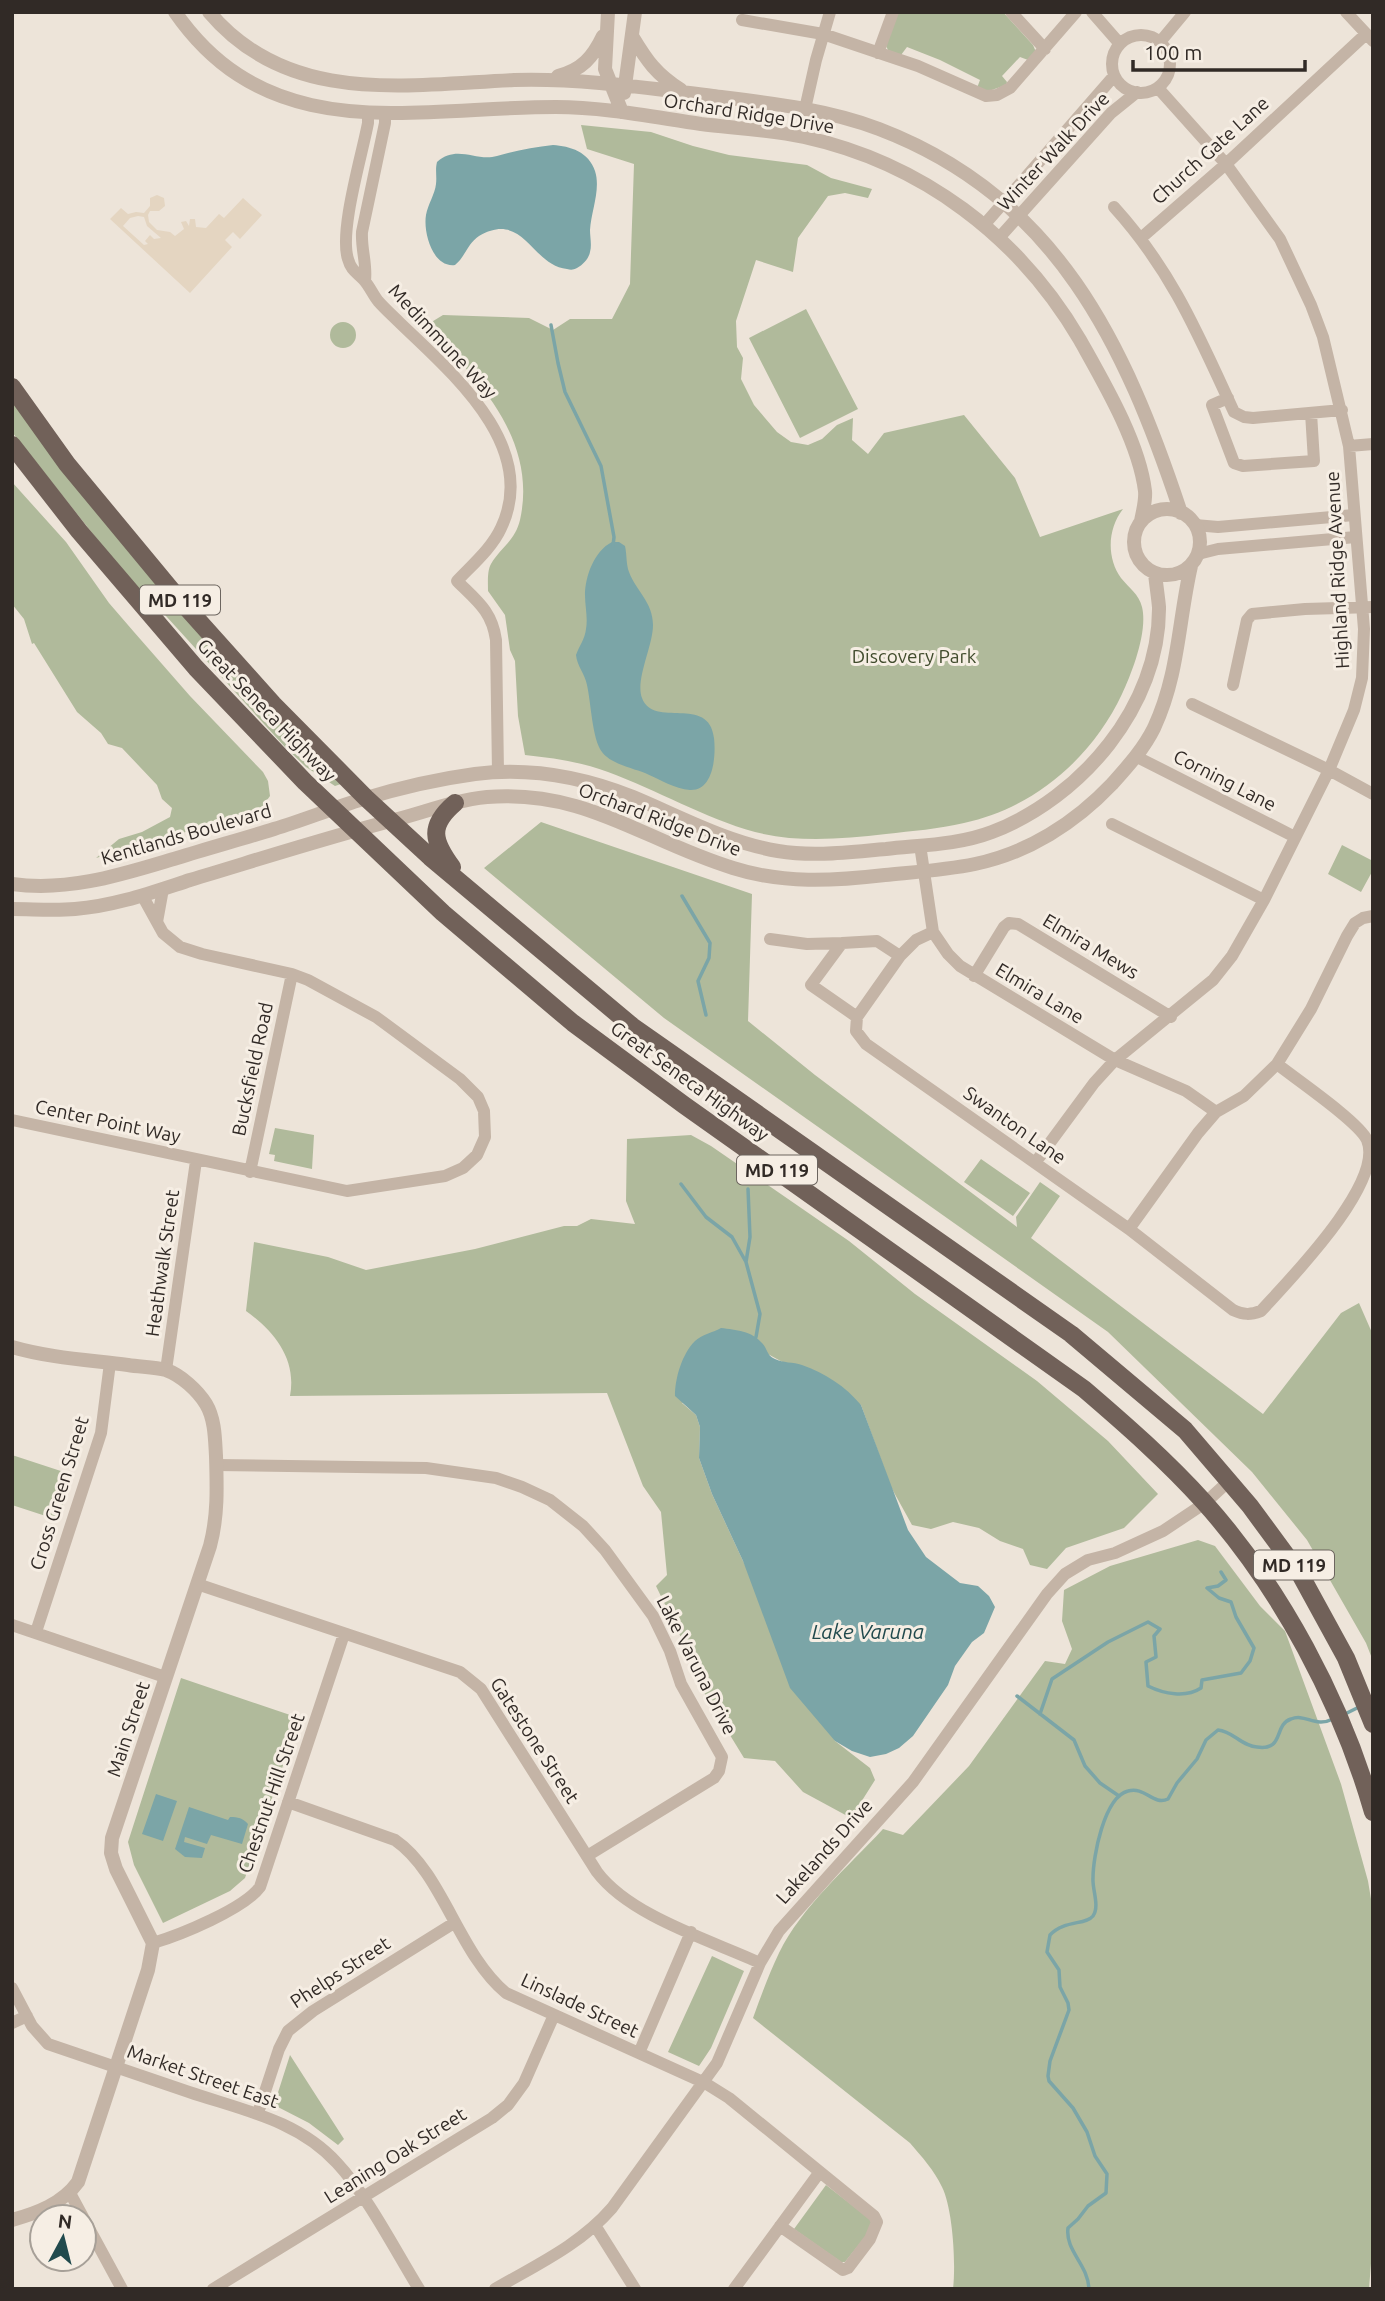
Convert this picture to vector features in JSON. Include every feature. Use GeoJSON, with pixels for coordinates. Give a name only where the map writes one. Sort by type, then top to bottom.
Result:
{"type":"FeatureCollection","features":[{"type":"Feature","properties":{"kind":"main road","name":"Great Seneca Highway"},"geometry":{"type":"LineString","coordinates":[[12,387],[67,464],[178,598],[273,704],[391,821],[489,908],[632,1026],[1071,1334],[1185,1430],[1283,1549],[1300,1574],[1346,1658],[1373,1724]]}},
{"type":"Feature","properties":{"kind":"main road","name":"Great Seneca Highway"},"geometry":{"type":"LineString","coordinates":[[12,445],[79,531],[196,668],[304,782],[443,914],[573,1023],[1084,1389],[1138,1436],[1205,1503],[1279,1601],[1314,1666],[1363,1779],[1373,1812]]}},
{"type":"Feature","properties":{"kind":"main road"},"geometry":{"type":"LineString","coordinates":[[455,803],[444,812],[438,824],[438,848],[489,908]]}},
{"type":"Feature","properties":{"kind":"street","name":"Orchard Ridge Drive"},"geometry":{"type":"LineString","coordinates":[[175,12],[201,44],[234,73],[290,101],[317,107],[368,112],[559,107],[622,112],[802,137],[847,149],[890,165],[933,188],[985,225],[1033,274],[1064,314],[1104,383],[1139,461],[1145,494],[1142,521]]}},
{"type":"Feature","properties":{"kind":"street","name":"Orchard Ridge Drive"},"geometry":{"type":"LineString","coordinates":[[209,12],[237,41],[258,56],[289,71],[329,82],[400,85],[543,79],[610,83],[805,109],[876,128],[904,139],[958,168],[1003,203],[1060,262],[1085,295],[1114,345],[1142,404],[1181,513]]}},
{"type":"Feature","properties":{"kind":"street"},"geometry":{"type":"LineString","coordinates":[[608,12],[605,63],[622,112]]}},
{"type":"Feature","properties":{"kind":"street"},"geometry":{"type":"LineString","coordinates":[[622,112],[635,12]]}},
{"type":"Feature","properties":{"kind":"street"},"geometry":{"type":"LineString","coordinates":[[805,109],[830,12]]}},
{"type":"Feature","properties":{"kind":"street"},"geometry":{"type":"LineString","coordinates":[[878,53],[893,12]]}},
{"type":"Feature","properties":{"kind":"street"},"geometry":{"type":"LineString","coordinates":[[1011,12],[1045,50]]}},
{"type":"Feature","properties":{"kind":"street"},"geometry":{"type":"LineString","coordinates":[[742,20],[823,34],[918,66],[986,96],[997,95],[1010,88],[1076,12]]}},
{"type":"Feature","properties":{"kind":"street"},"geometry":{"type":"LineString","coordinates":[[1092,12],[1120,44]]}},
{"type":"Feature","properties":{"kind":"street"},"geometry":{"type":"LineString","coordinates":[[1160,42],[1185,12]]}},
{"type":"Feature","properties":{"kind":"street"},"geometry":{"type":"LineString","coordinates":[[1346,12],[1369,38]]}},
{"type":"Feature","properties":{"kind":"street"},"geometry":{"type":"LineString","coordinates":[[543,79],[573,72],[583,66],[599,44],[606,28]]}},
{"type":"Feature","properties":{"kind":"street"},"geometry":{"type":"LineString","coordinates":[[1136,35],[1148,36],[1160,42],[1167,51],[1169,66],[1164,81],[1158,88],[1150,91],[1137,92],[1125,88],[1114,76],[1112,68],[1112,56],[1120,44],[1136,35]]}},
{"type":"Feature","properties":{"kind":"street"},"geometry":{"type":"LineString","coordinates":[[632,36],[662,79],[685,93]]}},
{"type":"Feature","properties":{"kind":"street","name":"Church Gate Lane"},"geometry":{"type":"LineString","coordinates":[[1141,237],[1369,38]]}},
{"type":"Feature","properties":{"kind":"street","name":"Winter Walk Drive"},"geometry":{"type":"LineString","coordinates":[[985,225],[1114,76]]}},
{"type":"Feature","properties":{"kind":"street","name":"Highland Ridge Avenue"},"geometry":{"type":"LineString","coordinates":[[1035,1163],[1094,1083],[1115,1060],[1171,1017],[1213,980],[1240,944],[1329,770],[1354,710],[1362,678],[1368,607],[1356,537],[1349,446],[1323,337],[1297,272],[1280,239],[1226,164],[1158,88]]}},
{"type":"Feature","properties":{"kind":"street","name":"Winter Walk Drive"},"geometry":{"type":"LineString","coordinates":[[999,238],[1111,113],[1137,92]]}},
{"type":"Feature","properties":{"kind":"street","name":"Medimmune Way"},"geometry":{"type":"LineString","coordinates":[[368,112],[345,243],[354,272],[365,280],[384,307],[475,398],[498,437],[508,466],[511,493],[500,530],[457,581],[485,609],[494,623],[498,772]]}},
{"type":"Feature","properties":{"kind":"street","name":"Medimmune Way"},"geometry":{"type":"LineString","coordinates":[[365,280],[362,232],[385,112]]}},
{"type":"Feature","properties":{"kind":"street"},"geometry":{"type":"LineString","coordinates":[[1114,207],[1141,237],[1182,301],[1234,412],[1244,417],[1342,410]]}},
{"type":"Feature","properties":{"kind":"street"},"geometry":{"type":"LineString","coordinates":[[1228,398],[1212,405],[1234,463],[1243,466],[1314,461],[1311,413]]}},
{"type":"Feature","properties":{"kind":"street"},"geometry":{"type":"LineString","coordinates":[[1349,446],[1373,444]]}},
{"type":"Feature","properties":{"kind":"street"},"geometry":{"type":"LineString","coordinates":[[1194,560],[1200,538],[1195,525],[1187,516],[1173,509],[1161,509],[1142,521],[1136,530],[1133,539],[1140,563],[1155,573],[1168,575],[1181,572],[1194,560],[1220,549],[1356,537]]}},
{"type":"Feature","properties":{"kind":"street"},"geometry":{"type":"LineString","coordinates":[[1195,525],[1218,527],[1354,514]]}},
{"type":"Feature","properties":{"kind":"street","name":"Orchard Ridge Drive"},"geometry":{"type":"LineString","coordinates":[[356,829],[484,797],[517,796],[557,800],[605,815],[713,861],[773,877],[819,881],[923,871],[976,864],[1015,852],[1048,835],[1094,802],[1137,757],[1153,731],[1173,680],[1182,606],[1194,560]]}},
{"type":"Feature","properties":{"kind":"street","name":"Orchard Ridge Drive"},"geometry":{"type":"LineString","coordinates":[[366,798],[443,780],[498,772],[542,774],[579,780],[631,796],[721,836],[781,851],[840,853],[957,842],[992,832],[1035,811],[1082,775],[1115,737],[1139,695],[1151,661],[1158,607],[1155,573]]}},
{"type":"Feature","properties":{"kind":"street"},"geometry":{"type":"LineString","coordinates":[[1233,685],[1247,620],[1252,614],[1368,607]]}},
{"type":"Feature","properties":{"kind":"street"},"geometry":{"type":"LineString","coordinates":[[1192,704],[1373,794]]}},
{"type":"Feature","properties":{"kind":"street","name":"Corning Lane"},"geometry":{"type":"LineString","coordinates":[[1137,757],[1295,837]]}},
{"type":"Feature","properties":{"kind":"street","name":"Kentlands Boulevard"},"geometry":{"type":"LineString","coordinates":[[12,884],[62,886],[104,879],[275,829],[366,798]]}},
{"type":"Feature","properties":{"kind":"street"},"geometry":{"type":"LineString","coordinates":[[1112,824],[1264,900]]}},
{"type":"Feature","properties":{"kind":"street"},"geometry":{"type":"LineString","coordinates":[[12,909],[75,909],[142,895],[356,829]]}},
{"type":"Feature","properties":{"kind":"street","name":"Elmira Lane"},"geometry":{"type":"LineString","coordinates":[[920,845],[933,932],[948,954],[974,976],[1115,1060],[1186,1091],[1216,1112]]}},
{"type":"Feature","properties":{"kind":"street"},"geometry":{"type":"LineString","coordinates":[[157,922],[163,888]]}},
{"type":"Feature","properties":{"kind":"street","name":"Center Point Way"},"geometry":{"type":"LineString","coordinates":[[12,1120],[342,1191],[358,1191],[452,1174],[477,1156],[485,1137],[485,1121],[482,1104],[468,1085],[376,1017],[325,988],[292,974],[190,951],[171,941],[142,895]]}},
{"type":"Feature","properties":{"kind":"street"},"geometry":{"type":"LineString","coordinates":[[1129,1229],[1216,1112],[1244,1096],[1277,1064],[1311,1009],[1355,923],[1373,916]]}},
{"type":"Feature","properties":{"kind":"street","name":"Elmira Mews"},"geometry":{"type":"LineString","coordinates":[[974,976],[1004,927],[1009,923],[1018,924],[1171,1017]]}},
{"type":"Feature","properties":{"kind":"street"},"geometry":{"type":"LineString","coordinates":[[842,943],[811,985],[857,1017],[900,956],[916,940],[933,932]]}},
{"type":"Feature","properties":{"kind":"street"},"geometry":{"type":"LineString","coordinates":[[770,939],[807,944],[877,941],[900,956]]}},
{"type":"Feature","properties":{"kind":"street","name":"Bucksfield Road"},"geometry":{"type":"LineString","coordinates":[[250,1172],[292,974]]}},
{"type":"Feature","properties":{"kind":"street","name":"Swanton Lane"},"geometry":{"type":"LineString","coordinates":[[857,1017],[856,1031],[866,1044],[1129,1229],[1233,1310],[1242,1314],[1252,1315],[1261,1311],[1322,1245],[1370,1167],[1371,1154],[1367,1139],[1355,1125],[1277,1064]]}},
{"type":"Feature","properties":{"kind":"street","name":"Heathwalk Street"},"geometry":{"type":"LineString","coordinates":[[166,1370],[196,1161]]}},
{"type":"Feature","properties":{"kind":"street","name":"Main Street"},"geometry":{"type":"LineString","coordinates":[[12,1347],[49,1355],[166,1370],[186,1382],[207,1405],[215,1432],[215,1527],[112,1838],[111,1853],[116,1868],[153,1942]]}},
{"type":"Feature","properties":{"kind":"street","name":"Cross Green Street"},"geometry":{"type":"LineString","coordinates":[[36,1632],[101,1433],[110,1363]]}},
{"type":"Feature","properties":{"kind":"street","name":"Lake Varuna Drive"},"geometry":{"type":"LineString","coordinates":[[216,1465],[426,1468],[463,1472],[508,1482],[541,1495],[583,1526],[605,1550],[653,1616],[670,1651],[681,1684],[722,1757],[719,1771],[714,1778],[587,1856]]}},
{"type":"Feature","properties":{"kind":"street","name":"Lakelands Drive"},"geometry":{"type":"LineString","coordinates":[[495,2289],[568,2247],[596,2227],[717,2063],[760,1963],[788,1919],[913,1782],[1047,1594],[1065,1574],[1088,1560],[1115,1553],[1163,1531],[1205,1503],[1228,1481]]}},
{"type":"Feature","properties":{"kind":"street","name":"Gatestone Street"},"geometry":{"type":"LineString","coordinates":[[197,1584],[460,1672],[481,1689],[612,1891],[646,1912],[760,1963]]}},
{"type":"Feature","properties":{"kind":"street"},"geometry":{"type":"LineString","coordinates":[[12,1625],[165,1677]]}},
{"type":"Feature","properties":{"kind":"street","name":"Chestnut Hill Street"},"geometry":{"type":"LineString","coordinates":[[153,1942],[170,1938],[254,1896],[264,1877],[344,1634]]}},
{"type":"Feature","properties":{"kind":"street","name":"Linslade Street"},"geometry":{"type":"LineString","coordinates":[[288,1802],[395,1839],[405,1846],[425,1871],[454,1923],[497,1985],[506,1993],[705,2082],[729,2098],[877,2222],[877,2228],[865,2246],[848,2268],[843,2270],[780,2226]]}},
{"type":"Feature","properties":{"kind":"street","name":"Phelps Street"},"geometry":{"type":"LineString","coordinates":[[258,2113],[279,2049],[288,2031],[313,2011],[454,1923]]}},
{"type":"Feature","properties":{"kind":"street"},"geometry":{"type":"LineString","coordinates":[[639,2053],[691,1932]]}},
{"type":"Feature","properties":{"kind":"street"},"geometry":{"type":"LineString","coordinates":[[12,2220],[49,2206],[70,2193],[83,2170],[148,1970],[153,1942]]}},
{"type":"Feature","properties":{"kind":"street","name":"Market Street East"},"geometry":{"type":"LineString","coordinates":[[12,1988],[39,2036],[48,2044],[258,2113],[306,2137],[323,2149],[338,2163],[363,2198],[419,2289]]}},
{"type":"Feature","properties":{"kind":"street","name":"Leaning Oak Street"},"geometry":{"type":"LineString","coordinates":[[213,2289],[492,2118],[508,2105],[524,2083],[554,2015]]}},
{"type":"Feature","properties":{"kind":"street"},"geometry":{"type":"LineString","coordinates":[[12,2023],[27,2016]]}},
{"type":"Feature","properties":{"kind":"street"},"geometry":{"type":"LineString","coordinates":[[734,2289],[819,2173]]}},
{"type":"Feature","properties":{"kind":"street"},"geometry":{"type":"LineString","coordinates":[[70,2193],[76,2203]]}},
{"type":"Feature","properties":{"kind":"street"},"geometry":{"type":"LineString","coordinates":[[596,2227],[635,2289]]}},
{"type":"Feature","properties":{"kind":"street"},"geometry":{"type":"LineString","coordinates":[[98,2244],[122,2289]]}},
{"type":"Feature","properties":{"kind":"green space"},"geometry":{"type":"Polygon","coordinates":[[[897,12],[1003,12],[1033,45],[1036,52],[1028,60],[1020,57],[1002,76],[1007,82],[1006,85],[989,91],[977,88],[980,80],[940,60],[907,47],[901,55],[888,50],[886,46],[897,12]]]}},
{"type":"Feature","properties":{"kind":"green space","name":"Discovery Park"},"geometry":{"type":"Polygon","coordinates":[[[581,125],[651,132],[729,155],[807,165],[831,178],[872,189],[868,198],[845,193],[828,196],[798,238],[793,272],[756,260],[736,321],[737,347],[743,358],[741,379],[754,405],[777,432],[791,442],[808,445],[822,439],[837,425],[853,418],[852,440],[868,454],[884,433],[964,415],[1015,478],[1040,537],[1123,509],[1114,525],[1111,552],[1116,570],[1141,602],[1143,628],[1138,652],[1122,694],[1095,739],[1058,777],[1037,792],[990,816],[945,827],[853,837],[788,838],[736,826],[598,769],[525,755],[518,716],[515,661],[510,650],[505,615],[488,591],[491,564],[515,533],[520,520],[523,490],[520,463],[512,436],[483,388],[425,326],[443,315],[529,318],[553,330],[570,319],[612,319],[630,284],[634,164],[587,149],[581,125]]]}},
{"type":"Feature","properties":{"kind":"green space"},"geometry":{"type":"Polygon","coordinates":[[[806,309],[858,409],[800,438],[749,338],[806,309]]]}},
{"type":"Feature","properties":{"kind":"green space"},"geometry":{"type":"Polygon","coordinates":[[[343,322],[352,326],[356,335],[352,344],[343,348],[334,344],[330,335],[334,326],[343,322]]]}},
{"type":"Feature","properties":{"kind":"green space"},"geometry":{"type":"Polygon","coordinates":[[[12,399],[341,784],[335,786],[306,767],[156,605],[151,607],[12,432],[12,399]]]}},
{"type":"Feature","properties":{"kind":"green space"},"geometry":{"type":"Polygon","coordinates":[[[12,482],[66,542],[109,603],[134,632],[190,696],[263,772],[268,781],[270,796],[262,807],[244,815],[96,858],[119,839],[142,832],[170,817],[172,808],[162,799],[157,785],[122,748],[108,744],[101,733],[77,712],[34,643],[32,644],[24,619],[12,604],[12,482]]]}},
{"type":"Feature","properties":{"kind":"green space"},"geometry":{"type":"Polygon","coordinates":[[[541,822],[752,894],[748,1021],[815,1075],[1017,1227],[1016,1217],[1040,1182],[1060,1196],[1031,1238],[1263,1414],[1341,1313],[1359,1303],[1373,1335],[1373,1661],[1366,1643],[1307,1540],[1252,1472],[1108,1332],[664,1018],[484,868],[541,822]]]}},
{"type":"Feature","properties":{"kind":"green space"},"geometry":{"type":"Polygon","coordinates":[[[1342,845],[1373,861],[1373,870],[1361,892],[1328,874],[1342,845]]]}},
{"type":"Feature","properties":{"kind":"green space"},"geometry":{"type":"Polygon","coordinates":[[[275,1128],[314,1135],[312,1169],[274,1161],[275,1155],[269,1154],[275,1128]]]}},
{"type":"Feature","properties":{"kind":"green space"},"geometry":{"type":"Polygon","coordinates":[[[691,1135],[849,1241],[915,1294],[1037,1381],[1108,1441],[1158,1494],[1124,1528],[1066,1548],[1047,1569],[1030,1565],[1023,1549],[1000,1541],[979,1528],[953,1522],[931,1529],[912,1525],[891,1487],[861,1405],[766,1353],[682,1403],[696,1415],[700,1427],[699,1458],[712,1494],[743,1561],[835,1741],[870,1768],[875,1780],[851,1818],[803,1792],[775,1761],[744,1758],[703,1691],[690,1656],[656,1586],[667,1575],[661,1512],[643,1486],[607,1393],[290,1396],[287,1358],[274,1337],[246,1311],[254,1242],[328,1257],[366,1270],[475,1249],[564,1226],[577,1226],[591,1219],[635,1224],[626,1201],[627,1139],[691,1135]]]}},
{"type":"Feature","properties":{"kind":"green space"},"geometry":{"type":"Polygon","coordinates":[[[981,1159],[1030,1193],[1013,1216],[964,1182],[981,1159]]]}},
{"type":"Feature","properties":{"kind":"green space"},"geometry":{"type":"Polygon","coordinates":[[[12,1455],[73,1475],[58,1520],[12,1505],[12,1455]]]}},
{"type":"Feature","properties":{"kind":"green space"},"geometry":{"type":"Polygon","coordinates":[[[1198,1540],[1215,1546],[1260,1606],[1285,1631],[1341,1784],[1368,1881],[1373,1911],[1373,2238],[1369,2289],[953,2289],[954,2252],[949,2209],[942,2187],[932,2169],[910,2143],[753,2018],[779,1953],[813,1903],[883,1829],[903,1835],[969,1766],[1045,1661],[1065,1664],[1072,1649],[1062,1621],[1064,1590],[1110,1566],[1198,1540]]]}},
{"type":"Feature","properties":{"kind":"green space"},"geometry":{"type":"Polygon","coordinates":[[[181,1678],[299,1718],[245,1878],[230,1891],[163,1923],[134,1865],[128,1842],[181,1678]]]}},
{"type":"Feature","properties":{"kind":"green space"},"geometry":{"type":"Polygon","coordinates":[[[712,1956],[744,1971],[711,2048],[699,2066],[668,2052],[712,1956]]]}},
{"type":"Feature","properties":{"kind":"green space"},"geometry":{"type":"Polygon","coordinates":[[[290,2055],[344,2139],[338,2145],[309,2123],[274,2105],[290,2055]]]}},
{"type":"Feature","properties":{"kind":"green space"},"geometry":{"type":"Polygon","coordinates":[[[826,2185],[870,2219],[873,2227],[845,2262],[841,2262],[794,2229],[826,2185]]]}},
{"type":"Feature","properties":{"kind":"shaded area"},"geometry":{"type":"Polygon","coordinates":[[[157,195],[164,198],[165,206],[159,211],[150,211],[149,222],[157,230],[170,232],[175,236],[184,229],[181,222],[186,221],[189,226],[190,219],[195,219],[196,227],[206,228],[219,214],[224,218],[243,198],[262,215],[240,239],[233,232],[225,240],[232,247],[190,293],[110,219],[121,208],[128,214],[144,213],[150,206],[150,198],[157,195]],[[144,217],[130,218],[123,226],[144,245],[148,244],[145,241],[150,235],[154,239],[161,238],[147,226],[144,217]]]}},
{"type":"Feature","properties":{"kind":"water"},"geometry":{"type":"Polygon","coordinates":[[[553,145],[584,155],[592,164],[597,178],[590,230],[591,249],[583,263],[572,270],[555,265],[517,234],[507,230],[494,230],[479,236],[455,265],[441,261],[435,255],[428,240],[425,222],[435,188],[437,162],[452,154],[489,157],[553,145]]]}},
{"type":"Feature","properties":{"kind":"water"},"geometry":{"type":"Polygon","coordinates":[[[612,542],[625,546],[629,572],[652,617],[652,633],[642,673],[642,698],[648,707],[657,711],[692,714],[710,725],[714,738],[714,762],[709,778],[698,789],[679,788],[622,765],[606,756],[599,746],[585,677],[576,655],[586,629],[585,595],[589,573],[600,552],[612,542]]]}},
{"type":"Feature","properties":{"kind":"water","name":"Lake Varuna"},"geometry":{"type":"Polygon","coordinates":[[[721,1328],[753,1336],[772,1357],[819,1372],[855,1398],[861,1405],[908,1530],[926,1557],[960,1583],[978,1586],[989,1596],[995,1607],[984,1633],[972,1642],[955,1666],[948,1685],[913,1736],[899,1748],[886,1754],[870,1757],[835,1741],[790,1688],[743,1561],[712,1494],[699,1458],[700,1427],[696,1415],[675,1396],[675,1389],[680,1367],[690,1346],[701,1337],[721,1328]]]}},
{"type":"Feature","properties":{"kind":"water"},"geometry":{"type":"Polygon","coordinates":[[[156,1794],[177,1801],[163,1841],[142,1834],[156,1794]]]}},
{"type":"Feature","properties":{"kind":"water"},"geometry":{"type":"Polygon","coordinates":[[[189,1807],[228,1820],[233,1817],[244,1820],[248,1824],[242,1844],[211,1835],[207,1844],[185,1837],[184,1842],[205,1848],[202,1858],[185,1857],[175,1849],[189,1807]]]}},
{"type":"Feature","properties":{"kind":"waterway"},"geometry":{"type":"LineString","coordinates":[[551,325],[565,392],[601,466],[614,537],[613,546]]}},
{"type":"Feature","properties":{"kind":"waterway"},"geometry":{"type":"LineString","coordinates":[[682,896],[710,943],[709,958],[698,981],[706,1015]]}},
{"type":"Feature","properties":{"kind":"waterway"},"geometry":{"type":"LineString","coordinates":[[681,1184],[706,1217],[732,1237],[746,1262]]}},
{"type":"Feature","properties":{"kind":"waterway"},"geometry":{"type":"LineString","coordinates":[[748,1189],[750,1237],[746,1262],[760,1314],[756,1337]]}},
{"type":"Feature","properties":{"kind":"waterway"},"geometry":{"type":"LineString","coordinates":[[1040,1714],[1052,1679],[1108,1642],[1148,1622],[1160,1629],[1154,1636],[1156,1657],[1146,1662],[1148,1686],[1168,1693],[1182,1694],[1201,1688],[1202,1680],[1241,1673],[1250,1661],[1254,1648],[1236,1617],[1231,1602],[1219,1598],[1207,1588],[1218,1586],[1226,1580],[1221,1572]]}},
{"type":"Feature","properties":{"kind":"waterway"},"geometry":{"type":"LineString","coordinates":[[1017,1696],[1074,1740],[1085,1766],[1100,1783],[1119,1796]]}},
{"type":"Feature","properties":{"kind":"waterway"},"geometry":{"type":"LineString","coordinates":[[1343,1715],[1361,1706]]}},
{"type":"Feature","properties":{"kind":"waterway"},"geometry":{"type":"LineString","coordinates":[[1089,2289],[1085,2272],[1070,2244],[1068,2228],[1088,2206],[1106,2193],[1107,2174],[1095,2156],[1087,2132],[1073,2108],[1049,2081],[1050,2061],[1069,2010],[1060,1987],[1059,1970],[1047,1952],[1050,1935],[1062,1927],[1093,1916],[1096,1907],[1093,1882],[1098,1843],[1106,1816],[1120,1796],[1134,1790],[1158,1800],[1168,1799],[1177,1783],[1197,1759],[1206,1740],[1218,1730],[1251,1746],[1266,1747],[1272,1745],[1282,1726],[1291,1719],[1321,1722],[1333,1719]]}}]}
